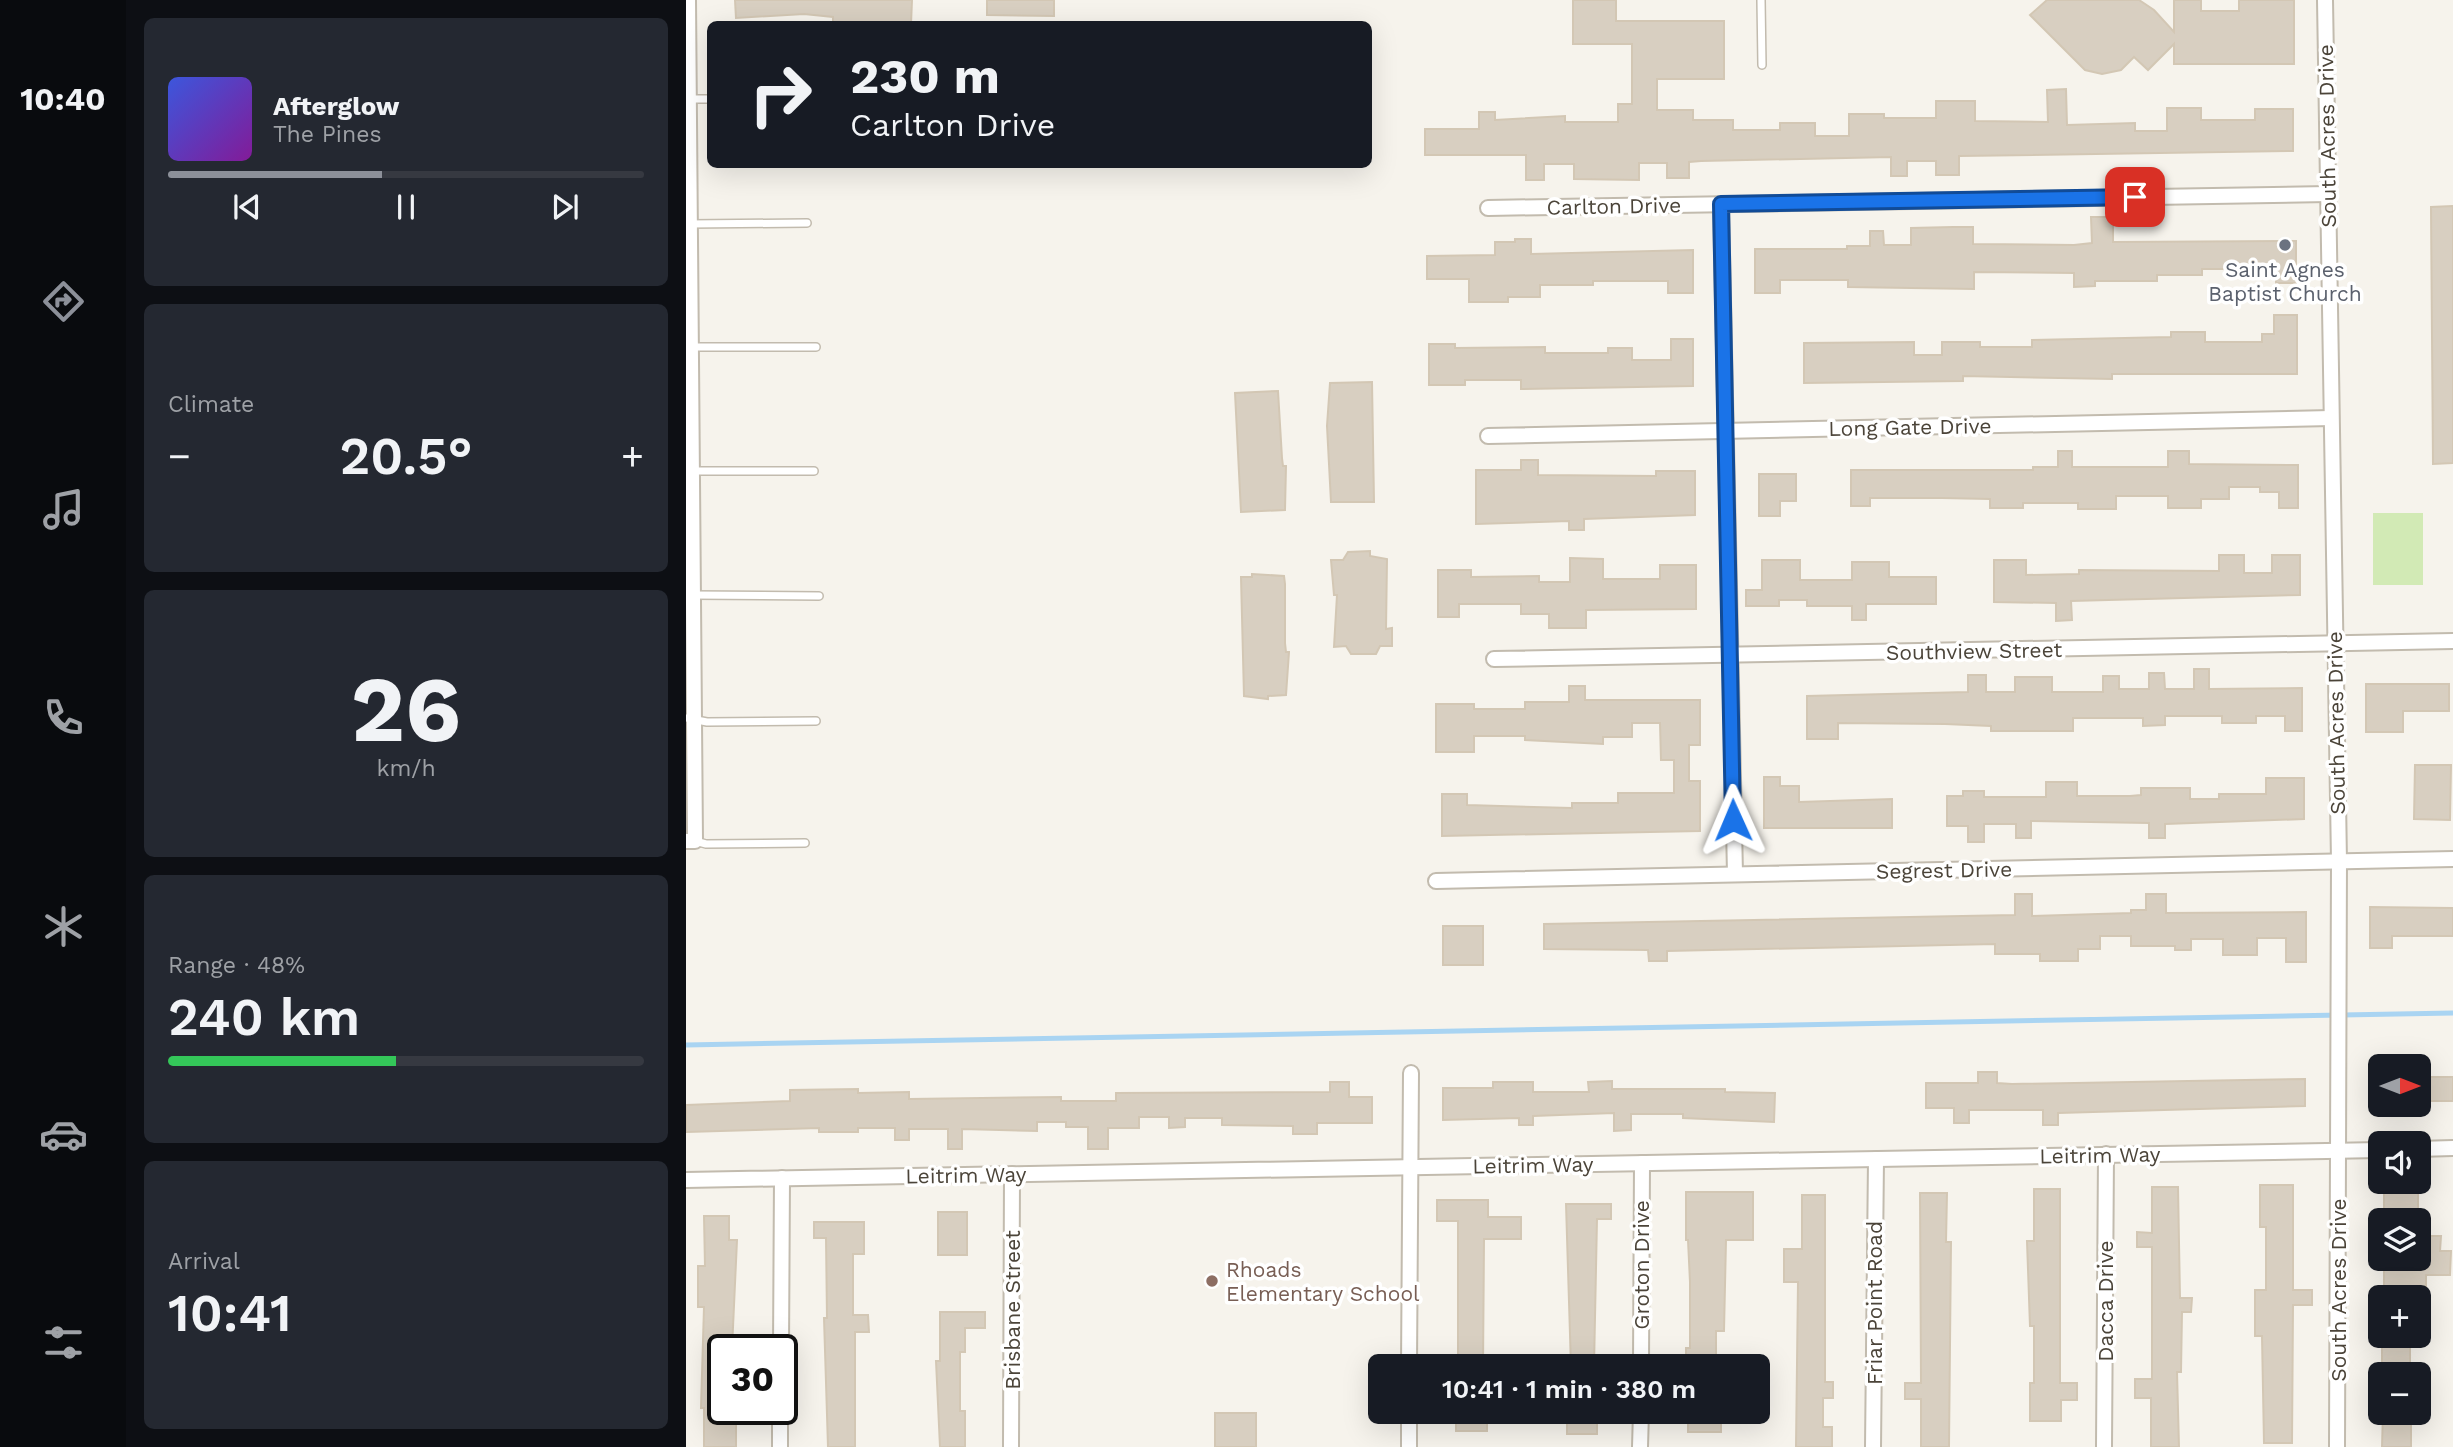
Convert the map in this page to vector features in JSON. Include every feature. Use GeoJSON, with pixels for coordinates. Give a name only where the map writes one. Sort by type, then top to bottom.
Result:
{"type":"FeatureCollection","features":[{"type":"Feature","properties":{"kind":"street"},"geometry":{"type":"LineString","coordinates":[[688,0],[690,841]]}},
{"type":"Feature","properties":{"kind":"street","name":"South Acres Drive"},"geometry":{"type":"LineString","coordinates":[[2325,0],[2339,861],[2337,1447]]}},
{"type":"Feature","properties":{"kind":"street","name":"Carlton Drive"},"geometry":{"type":"LineString","coordinates":[[1488,208],[2328,194]]}},
{"type":"Feature","properties":{"kind":"street"},"geometry":{"type":"LineString","coordinates":[[1721,204],[1735,874]]}},
{"type":"Feature","properties":{"kind":"street","name":"Long Gate Drive"},"geometry":{"type":"LineString","coordinates":[[1488,436],[2331,418]]}},
{"type":"Feature","properties":{"kind":"street","name":"Southview Street"},"geometry":{"type":"LineString","coordinates":[[1494,659],[2453,640]]}},
{"type":"Feature","properties":{"kind":"street","name":"Segrest Drive"},"geometry":{"type":"LineString","coordinates":[[1436,881],[2453,859]]}},
{"type":"Feature","properties":{"kind":"street"},"geometry":{"type":"LineString","coordinates":[[1409,1354],[1412,1073]]}},
{"type":"Feature","properties":{"kind":"street"},"geometry":{"type":"LineString","coordinates":[[2431,1149],[2453,1148]]}},
{"type":"Feature","properties":{"kind":"street","name":"Leitrim Way"},"geometry":{"type":"LineString","coordinates":[[686,1180],[2368,1150]]}},
{"type":"Feature","properties":{"kind":"street","name":"Dacca Drive"},"geometry":{"type":"LineString","coordinates":[[2104,1447],[2106,1154]]}},
{"type":"Feature","properties":{"kind":"street","name":"Friar Point Road"},"geometry":{"type":"LineString","coordinates":[[1873,1447],[1875,1159]]}},
{"type":"Feature","properties":{"kind":"street","name":"Groton Drive"},"geometry":{"type":"LineString","coordinates":[[1641,1354],[1642,1163]]}},
{"type":"Feature","properties":{"kind":"street","name":"Brisbane Street"},"geometry":{"type":"LineString","coordinates":[[1011,1447],[1012,1174]]}},
{"type":"Feature","properties":{"kind":"street"},"geometry":{"type":"LineString","coordinates":[[781,1334],[782,1178]]}},
{"type":"Feature","properties":{"kind":"street"},"geometry":{"type":"LineString","coordinates":[[1409,1424],[1409,1447]]}},
{"type":"Feature","properties":{"kind":"street"},"geometry":{"type":"LineString","coordinates":[[1640,1424],[1640,1447]]}},
{"type":"Feature","properties":{"kind":"street"},"geometry":{"type":"LineString","coordinates":[[780,1425],[780,1447]]}},
{"type":"Feature","properties":{"kind":"lane"},"geometry":{"type":"LineString","coordinates":[[1761,0],[1762,65]]}},
{"type":"Feature","properties":{"kind":"lane"},"geometry":{"type":"LineString","coordinates":[[689,99],[707,99]]}},
{"type":"Feature","properties":{"kind":"lane"},"geometry":{"type":"LineString","coordinates":[[688,224],[807,223]]}},
{"type":"Feature","properties":{"kind":"lane"},"geometry":{"type":"LineString","coordinates":[[688,347],[816,347]]}},
{"type":"Feature","properties":{"kind":"lane"},"geometry":{"type":"LineString","coordinates":[[691,471],[814,471]]}},
{"type":"Feature","properties":{"kind":"lane"},"geometry":{"type":"LineString","coordinates":[[689,595],[819,596]]}},
{"type":"Feature","properties":{"kind":"lane"},"geometry":{"type":"LineString","coordinates":[[690,719],[816,721]]}},
{"type":"Feature","properties":{"kind":"lane"},"geometry":{"type":"LineString","coordinates":[[690,841],[706,844],[805,843]]}},
{"type":"Feature","properties":{"kind":"green space"},"geometry":{"type":"Polygon","coordinates":[[[2373,513],[2423,513],[2423,585],[2373,585],[2373,513]]]}},
{"type":"Feature","properties":{"kind":"building"},"geometry":{"type":"Polygon","coordinates":[[[735,0],[912,0],[911,21],[833,21],[833,17],[804,14],[736,18],[735,0]]]}},
{"type":"Feature","properties":{"kind":"building"},"geometry":{"type":"Polygon","coordinates":[[[987,0],[1054,0],[1054,16],[987,15],[987,0]]]}},
{"type":"Feature","properties":{"kind":"building"},"geometry":{"type":"Polygon","coordinates":[[[1573,0],[1616,0],[1616,21],[1724,21],[1724,79],[1657,79],[1657,110],[1693,110],[1693,120],[1733,120],[1733,130],[1780,130],[1780,123],[1815,123],[1815,136],[1849,136],[1849,114],[1884,114],[1884,118],[1936,118],[1936,101],[1975,101],[1975,121],[2048,122],[2047,90],[2066,89],[2067,125],[2135,123],[2135,131],[2167,131],[2167,108],[2201,108],[2201,120],[2255,120],[2255,109],[2293,109],[2293,151],[1959,156],[1959,175],[1936,175],[1936,161],[1907,161],[1907,176],[1891,176],[1891,157],[1689,162],[1689,178],[1667,178],[1667,163],[1639,163],[1639,180],[1574,179],[1574,164],[1544,164],[1544,180],[1526,180],[1526,155],[1425,155],[1425,129],[1479,129],[1479,112],[1495,112],[1495,120],[1565,116],[1565,122],[1618,122],[1618,104],[1632,104],[1632,44],[1573,44],[1573,0]]]}},
{"type":"Feature","properties":{"kind":"building"},"geometry":{"type":"Polygon","coordinates":[[[2047,0],[2139,0],[2154,10],[2174,32],[2174,0],[2201,0],[2201,11],[2239,11],[2239,0],[2294,0],[2294,64],[2174,64],[2174,44],[2148,70],[2134,57],[2121,70],[2102,74],[2085,70],[2030,15],[2047,0]]]}},
{"type":"Feature","properties":{"kind":"building"},"geometry":{"type":"Polygon","coordinates":[[[2453,206],[2453,463],[2433,464],[2431,207],[2453,206]]]}},
{"type":"Feature","properties":{"kind":"building"},"geometry":{"type":"Polygon","coordinates":[[[2091,217],[2113,217],[2113,242],[2296,241],[2296,283],[2276,283],[2276,269],[2202,269],[2202,275],[2157,275],[2157,281],[2095,281],[2095,286],[2074,287],[2074,273],[1974,272],[1974,289],[1848,287],[1848,280],[1780,280],[1780,293],[1755,293],[1755,249],[1847,249],[1847,246],[1870,246],[1870,231],[1883,231],[1884,245],[1911,245],[1911,228],[1953,227],[1973,227],[1973,244],[2074,245],[2092,243],[2091,217]]]}},
{"type":"Feature","properties":{"kind":"building"},"geometry":{"type":"Polygon","coordinates":[[[1515,239],[1531,239],[1531,254],[1693,250],[1693,293],[1668,293],[1668,281],[1593,281],[1593,285],[1540,285],[1540,297],[1508,297],[1508,302],[1469,302],[1469,279],[1427,279],[1427,256],[1495,255],[1495,242],[1515,242],[1515,239]]]}},
{"type":"Feature","properties":{"kind":"building"},"geometry":{"type":"Polygon","coordinates":[[[2274,315],[2297,315],[2297,374],[2112,374],[2112,379],[1963,376],[1963,381],[1804,383],[1804,343],[1914,342],[1914,355],[1942,355],[1942,342],[1980,342],[1980,347],[2032,347],[2032,340],[2171,337],[2171,332],[2205,332],[2205,342],[2262,342],[2262,334],[2274,334],[2274,315]]]}},
{"type":"Feature","properties":{"kind":"building"},"geometry":{"type":"Polygon","coordinates":[[[1671,339],[1693,339],[1693,386],[1521,389],[1521,380],[1465,380],[1465,385],[1429,385],[1429,344],[1455,344],[1455,348],[1545,347],[1545,353],[1608,353],[1608,348],[1632,348],[1632,360],[1671,360],[1671,339]]]}},
{"type":"Feature","properties":{"kind":"building"},"geometry":{"type":"Polygon","coordinates":[[[1372,382],[1374,502],[1331,502],[1327,426],[1330,383],[1372,382]]]}},
{"type":"Feature","properties":{"kind":"building"},"geometry":{"type":"Polygon","coordinates":[[[1278,391],[1282,458],[1283,466],[1286,466],[1285,510],[1241,512],[1235,393],[1278,391]]]}},
{"type":"Feature","properties":{"kind":"building"},"geometry":{"type":"Polygon","coordinates":[[[2058,451],[2072,451],[2072,467],[2168,467],[2168,451],[2189,451],[2189,464],[2298,465],[2298,508],[2279,508],[2279,492],[2260,492],[2260,487],[2229,487],[2229,499],[2201,499],[2201,508],[2168,508],[2168,496],[2116,496],[2116,509],[2078,509],[2078,503],[2023,503],[2023,508],[1990,508],[1990,499],[1942,498],[1870,498],[1870,506],[1851,506],[1851,470],[2033,470],[2033,467],[2058,467],[2058,451]]]}},
{"type":"Feature","properties":{"kind":"building"},"geometry":{"type":"Polygon","coordinates":[[[1521,460],[1538,460],[1538,475],[1656,476],[1656,471],[1695,471],[1695,515],[1584,519],[1584,530],[1569,530],[1569,521],[1476,524],[1476,470],[1521,470],[1521,460]]]}},
{"type":"Feature","properties":{"kind":"building"},"geometry":{"type":"Polygon","coordinates":[[[1759,474],[1796,474],[1796,501],[1780,501],[1780,516],[1759,516],[1759,474]]]}},
{"type":"Feature","properties":{"kind":"building"},"geometry":{"type":"Polygon","coordinates":[[[1370,551],[1370,556],[1387,559],[1386,629],[1392,628],[1392,646],[1380,646],[1376,654],[1351,654],[1346,646],[1334,647],[1337,595],[1334,595],[1331,560],[1343,560],[1348,552],[1370,551]]]}},
{"type":"Feature","properties":{"kind":"building"},"geometry":{"type":"Polygon","coordinates":[[[2219,555],[2244,555],[2244,573],[2272,573],[2272,555],[2300,555],[2300,595],[2071,601],[2072,620],[2056,621],[2056,603],[1994,602],[1994,560],[2026,560],[2026,575],[2079,574],[2079,570],[2219,571],[2219,555]]]}},
{"type":"Feature","properties":{"kind":"building"},"geometry":{"type":"Polygon","coordinates":[[[1570,558],[1603,559],[1603,579],[1660,579],[1660,565],[1696,565],[1696,609],[1586,610],[1586,628],[1549,628],[1549,614],[1521,614],[1521,604],[1459,604],[1459,617],[1438,617],[1438,570],[1471,570],[1471,577],[1539,576],[1539,582],[1570,582],[1570,558]]]}},
{"type":"Feature","properties":{"kind":"building"},"geometry":{"type":"Polygon","coordinates":[[[1762,560],[1800,560],[1800,580],[1852,580],[1852,562],[1889,562],[1889,577],[1936,577],[1936,604],[1866,604],[1866,620],[1852,620],[1852,606],[1807,606],[1807,600],[1779,600],[1779,606],[1746,606],[1746,590],[1762,590],[1762,560]]]}},
{"type":"Feature","properties":{"kind":"building"},"geometry":{"type":"Polygon","coordinates":[[[1252,574],[1284,576],[1285,643],[1286,652],[1289,652],[1286,695],[1268,696],[1268,699],[1244,696],[1241,577],[1252,577],[1252,574]]]}},
{"type":"Feature","properties":{"kind":"building"},"geometry":{"type":"Polygon","coordinates":[[[2194,669],[2209,669],[2209,689],[2302,688],[2302,731],[2285,731],[2285,716],[2256,716],[2256,723],[2222,723],[2222,716],[2165,716],[2165,725],[2143,726],[2143,718],[2073,718],[2073,731],[1991,731],[1991,726],[1838,723],[1838,739],[1807,739],[1807,696],[1968,692],[1968,675],[1986,675],[1986,692],[2015,692],[2015,677],[2052,677],[2052,692],[2103,692],[2103,676],[2119,676],[2119,689],[2149,689],[2149,673],[2164,673],[2165,689],[2194,689],[2194,669]]]}},
{"type":"Feature","properties":{"kind":"building"},"geometry":{"type":"Polygon","coordinates":[[[2366,684],[2449,684],[2449,711],[2403,711],[2403,732],[2366,732],[2366,684]]]}},
{"type":"Feature","properties":{"kind":"building"},"geometry":{"type":"Polygon","coordinates":[[[1569,686],[1585,686],[1585,700],[1700,700],[1700,745],[1689,745],[1689,781],[1700,781],[1700,831],[1442,836],[1442,794],[1467,794],[1467,805],[1572,808],[1572,803],[1618,803],[1618,793],[1674,793],[1674,760],[1661,760],[1660,723],[1632,723],[1632,737],[1603,737],[1603,744],[1525,740],[1525,736],[1474,736],[1474,752],[1436,752],[1436,704],[1474,704],[1474,709],[1525,709],[1525,702],[1569,702],[1569,686]]]}},
{"type":"Feature","properties":{"kind":"building"},"geometry":{"type":"Polygon","coordinates":[[[2415,765],[2451,765],[2450,820],[2414,819],[2415,765]]]}},
{"type":"Feature","properties":{"kind":"building"},"geometry":{"type":"Polygon","coordinates":[[[1764,777],[1780,777],[1780,786],[1799,786],[1799,802],[1892,799],[1892,828],[1764,828],[1764,777]]]}},
{"type":"Feature","properties":{"kind":"building"},"geometry":{"type":"Polygon","coordinates":[[[2266,778],[2304,778],[2304,819],[2165,824],[2165,838],[2149,838],[2149,823],[2031,821],[2031,838],[2016,838],[2016,824],[1984,824],[1984,842],[1968,842],[1968,826],[1947,826],[1947,796],[1963,796],[1963,791],[1984,791],[1984,797],[2046,797],[2046,782],[2077,782],[2077,796],[2130,796],[2141,795],[2141,788],[2190,788],[2190,799],[2219,799],[2219,794],[2266,794],[2266,778]]]}},
{"type":"Feature","properties":{"kind":"building"},"geometry":{"type":"Polygon","coordinates":[[[2015,894],[2032,894],[2032,916],[2131,913],[2131,910],[2146,910],[2146,894],[2166,894],[2166,913],[2306,912],[2306,962],[2286,962],[2286,938],[2257,938],[2257,955],[2223,955],[2223,939],[2191,939],[2191,950],[2175,950],[2175,946],[2131,946],[2131,936],[2100,936],[2100,949],[2078,949],[2078,961],[2040,961],[2040,954],[1995,954],[1995,944],[1667,951],[1667,961],[1649,961],[1648,950],[1544,949],[1544,924],[2015,915],[2015,894]]]}},
{"type":"Feature","properties":{"kind":"building"},"geometry":{"type":"Polygon","coordinates":[[[2370,907],[2453,908],[2453,936],[2392,936],[2392,948],[2370,948],[2370,907]]]}},
{"type":"Feature","properties":{"kind":"building"},"geometry":{"type":"Polygon","coordinates":[[[1443,926],[1483,926],[1483,965],[1443,965],[1443,926]]]}},
{"type":"Feature","properties":{"kind":"building"},"geometry":{"type":"Polygon","coordinates":[[[1978,1072],[1997,1072],[1997,1083],[2012,1084],[2305,1079],[2305,1106],[2058,1113],[2058,1125],[2043,1125],[2043,1110],[1969,1110],[1969,1123],[1954,1123],[1954,1108],[1926,1108],[1926,1083],[1978,1083],[1978,1072]]]}},
{"type":"Feature","properties":{"kind":"building"},"geometry":{"type":"Polygon","coordinates":[[[2431,1077],[2453,1077],[2453,1101],[2431,1101],[2431,1077]]]}},
{"type":"Feature","properties":{"kind":"building"},"geometry":{"type":"Polygon","coordinates":[[[1612,1081],[1612,1089],[1725,1089],[1725,1092],[1775,1093],[1774,1122],[1683,1118],[1683,1114],[1631,1114],[1631,1130],[1614,1131],[1614,1113],[1533,1116],[1533,1125],[1519,1125],[1519,1118],[1443,1120],[1443,1088],[1493,1088],[1493,1082],[1533,1082],[1533,1092],[1589,1092],[1588,1082],[1612,1081]]]}},
{"type":"Feature","properties":{"kind":"building"},"geometry":{"type":"Polygon","coordinates":[[[1330,1082],[1349,1082],[1349,1097],[1372,1097],[1372,1123],[1317,1123],[1317,1134],[1293,1134],[1293,1126],[1222,1125],[1222,1118],[1185,1118],[1185,1127],[1169,1128],[1169,1117],[1139,1117],[1139,1128],[1108,1128],[1108,1149],[1088,1149],[1088,1127],[1066,1127],[1066,1122],[1037,1122],[1037,1131],[962,1129],[962,1149],[948,1149],[948,1129],[909,1129],[909,1140],[895,1140],[895,1128],[858,1128],[858,1132],[819,1132],[819,1128],[686,1132],[686,1105],[790,1101],[790,1090],[858,1089],[858,1093],[909,1092],[909,1099],[1061,1097],[1061,1101],[1116,1101],[1116,1093],[1330,1092],[1330,1082]]]}},
{"type":"Feature","properties":{"kind":"building"},"geometry":{"type":"Polygon","coordinates":[[[2260,1185],[2293,1185],[2293,1290],[2312,1290],[2312,1305],[2293,1305],[2292,1443],[2264,1443],[2262,1336],[2255,1336],[2255,1290],[2266,1290],[2266,1227],[2260,1227],[2260,1185]]]}},
{"type":"Feature","properties":{"kind":"building"},"geometry":{"type":"Polygon","coordinates":[[[2152,1187],[2178,1187],[2180,1298],[2192,1298],[2191,1312],[2182,1312],[2181,1372],[2177,1372],[2179,1447],[2151,1447],[2151,1398],[2135,1398],[2135,1379],[2152,1379],[2152,1247],[2137,1247],[2137,1232],[2152,1233],[2152,1187]]]}},
{"type":"Feature","properties":{"kind":"building"},"geometry":{"type":"Polygon","coordinates":[[[2034,1189],[2060,1189],[2060,1383],[2077,1383],[2077,1400],[2061,1400],[2061,1421],[2030,1421],[2030,1383],[2034,1383],[2034,1326],[2030,1326],[2027,1241],[2034,1241],[2034,1189]]]}},
{"type":"Feature","properties":{"kind":"building"},"geometry":{"type":"Polygon","coordinates":[[[1686,1192],[1753,1192],[1753,1240],[1726,1240],[1724,1331],[1716,1331],[1716,1354],[1686,1354],[1686,1348],[1690,1348],[1690,1282],[1686,1240],[1686,1192]]]}},
{"type":"Feature","properties":{"kind":"building"},"geometry":{"type":"Polygon","coordinates":[[[1920,1193],[1947,1193],[1946,1242],[1951,1242],[1949,1447],[1921,1447],[1921,1399],[1905,1399],[1905,1383],[1921,1383],[1920,1193]]]}},
{"type":"Feature","properties":{"kind":"building"},"geometry":{"type":"Polygon","coordinates":[[[2384,1194],[2418,1194],[2418,1208],[2384,1208],[2384,1194]]]}},
{"type":"Feature","properties":{"kind":"building"},"geometry":{"type":"Polygon","coordinates":[[[1802,1195],[1825,1195],[1825,1382],[1833,1382],[1833,1398],[1823,1398],[1823,1427],[1832,1427],[1832,1447],[1796,1447],[1798,1282],[1784,1282],[1784,1249],[1802,1249],[1802,1195]]]}},
{"type":"Feature","properties":{"kind":"building"},"geometry":{"type":"Polygon","coordinates":[[[1437,1200],[1488,1200],[1488,1217],[1521,1217],[1521,1239],[1484,1239],[1483,1354],[1458,1354],[1458,1221],[1437,1221],[1437,1200]]]}},
{"type":"Feature","properties":{"kind":"building"},"geometry":{"type":"Polygon","coordinates":[[[1566,1204],[1611,1204],[1611,1219],[1597,1219],[1594,1354],[1571,1354],[1566,1204]]]}},
{"type":"Feature","properties":{"kind":"building"},"geometry":{"type":"Polygon","coordinates":[[[938,1212],[967,1212],[967,1255],[938,1255],[938,1212]]]}},
{"type":"Feature","properties":{"kind":"building"},"geometry":{"type":"Polygon","coordinates":[[[704,1216],[729,1216],[729,1240],[737,1240],[733,1334],[707,1334],[707,1425],[736,1425],[736,1447],[704,1447],[704,1408],[701,1408],[704,1307],[698,1307],[698,1266],[705,1266],[704,1216]]]}},
{"type":"Feature","properties":{"kind":"building"},"geometry":{"type":"Polygon","coordinates":[[[814,1222],[864,1222],[864,1254],[853,1254],[853,1315],[868,1315],[869,1332],[855,1332],[855,1447],[828,1447],[824,1318],[827,1318],[826,1238],[814,1238],[814,1222]]]}},
{"type":"Feature","properties":{"kind":"building"},"geometry":{"type":"Polygon","coordinates":[[[2431,1236],[2441,1236],[2440,1251],[2451,1251],[2450,1275],[2426,1275],[2426,1285],[2384,1285],[2384,1271],[2431,1271],[2431,1236]]]}},
{"type":"Feature","properties":{"kind":"building"},"geometry":{"type":"Polygon","coordinates":[[[940,1312],[985,1312],[985,1328],[965,1328],[965,1352],[960,1352],[960,1411],[965,1411],[965,1447],[940,1447],[936,1361],[940,1361],[940,1312]]]}},
{"type":"Feature","properties":{"kind":"building"},"geometry":{"type":"Polygon","coordinates":[[[2382,1348],[2410,1348],[2410,1362],[2382,1362],[2382,1348]]]}},
{"type":"Feature","properties":{"kind":"building"},"geometry":{"type":"Polygon","coordinates":[[[1215,1413],[1256,1413],[1256,1447],[1215,1447],[1215,1413]]]}},
{"type":"Feature","properties":{"kind":"building"},"geometry":{"type":"Polygon","coordinates":[[[1456,1424],[1487,1424],[1487,1431],[1456,1431],[1456,1424]]]}},
{"type":"Feature","properties":{"kind":"building"},"geometry":{"type":"Polygon","coordinates":[[[1567,1424],[1597,1424],[1597,1434],[1567,1434],[1567,1424]]]}},
{"type":"Feature","properties":{"kind":"building"},"geometry":{"type":"Polygon","coordinates":[[[1688,1424],[1721,1424],[1721,1432],[1688,1432],[1688,1424]]]}},
{"type":"Feature","properties":{"kind":"building"},"geometry":{"type":"Polygon","coordinates":[[[2383,1425],[2411,1425],[2411,1447],[2382,1447],[2383,1425]]]}},
{"type":"Feature","properties":{"kind":"waterway"},"geometry":{"type":"LineString","coordinates":[[686,1045],[2453,1013]]}},
{"type":"Feature","properties":{"kind":"place","name":"Saint Agnes Baptist Church"},"geometry":{"type":"Point","coordinates":[2285,245]}},
{"type":"Feature","properties":{"kind":"place","name":"Rhoads Elementary School"},"geometry":{"type":"Point","coordinates":[1212,1281]}},
{"type":"Feature","properties":{"kind":"route"},"geometry":{"type":"LineString","coordinates":[[1733,820],[1721,204],[2135,197]]}}]}
